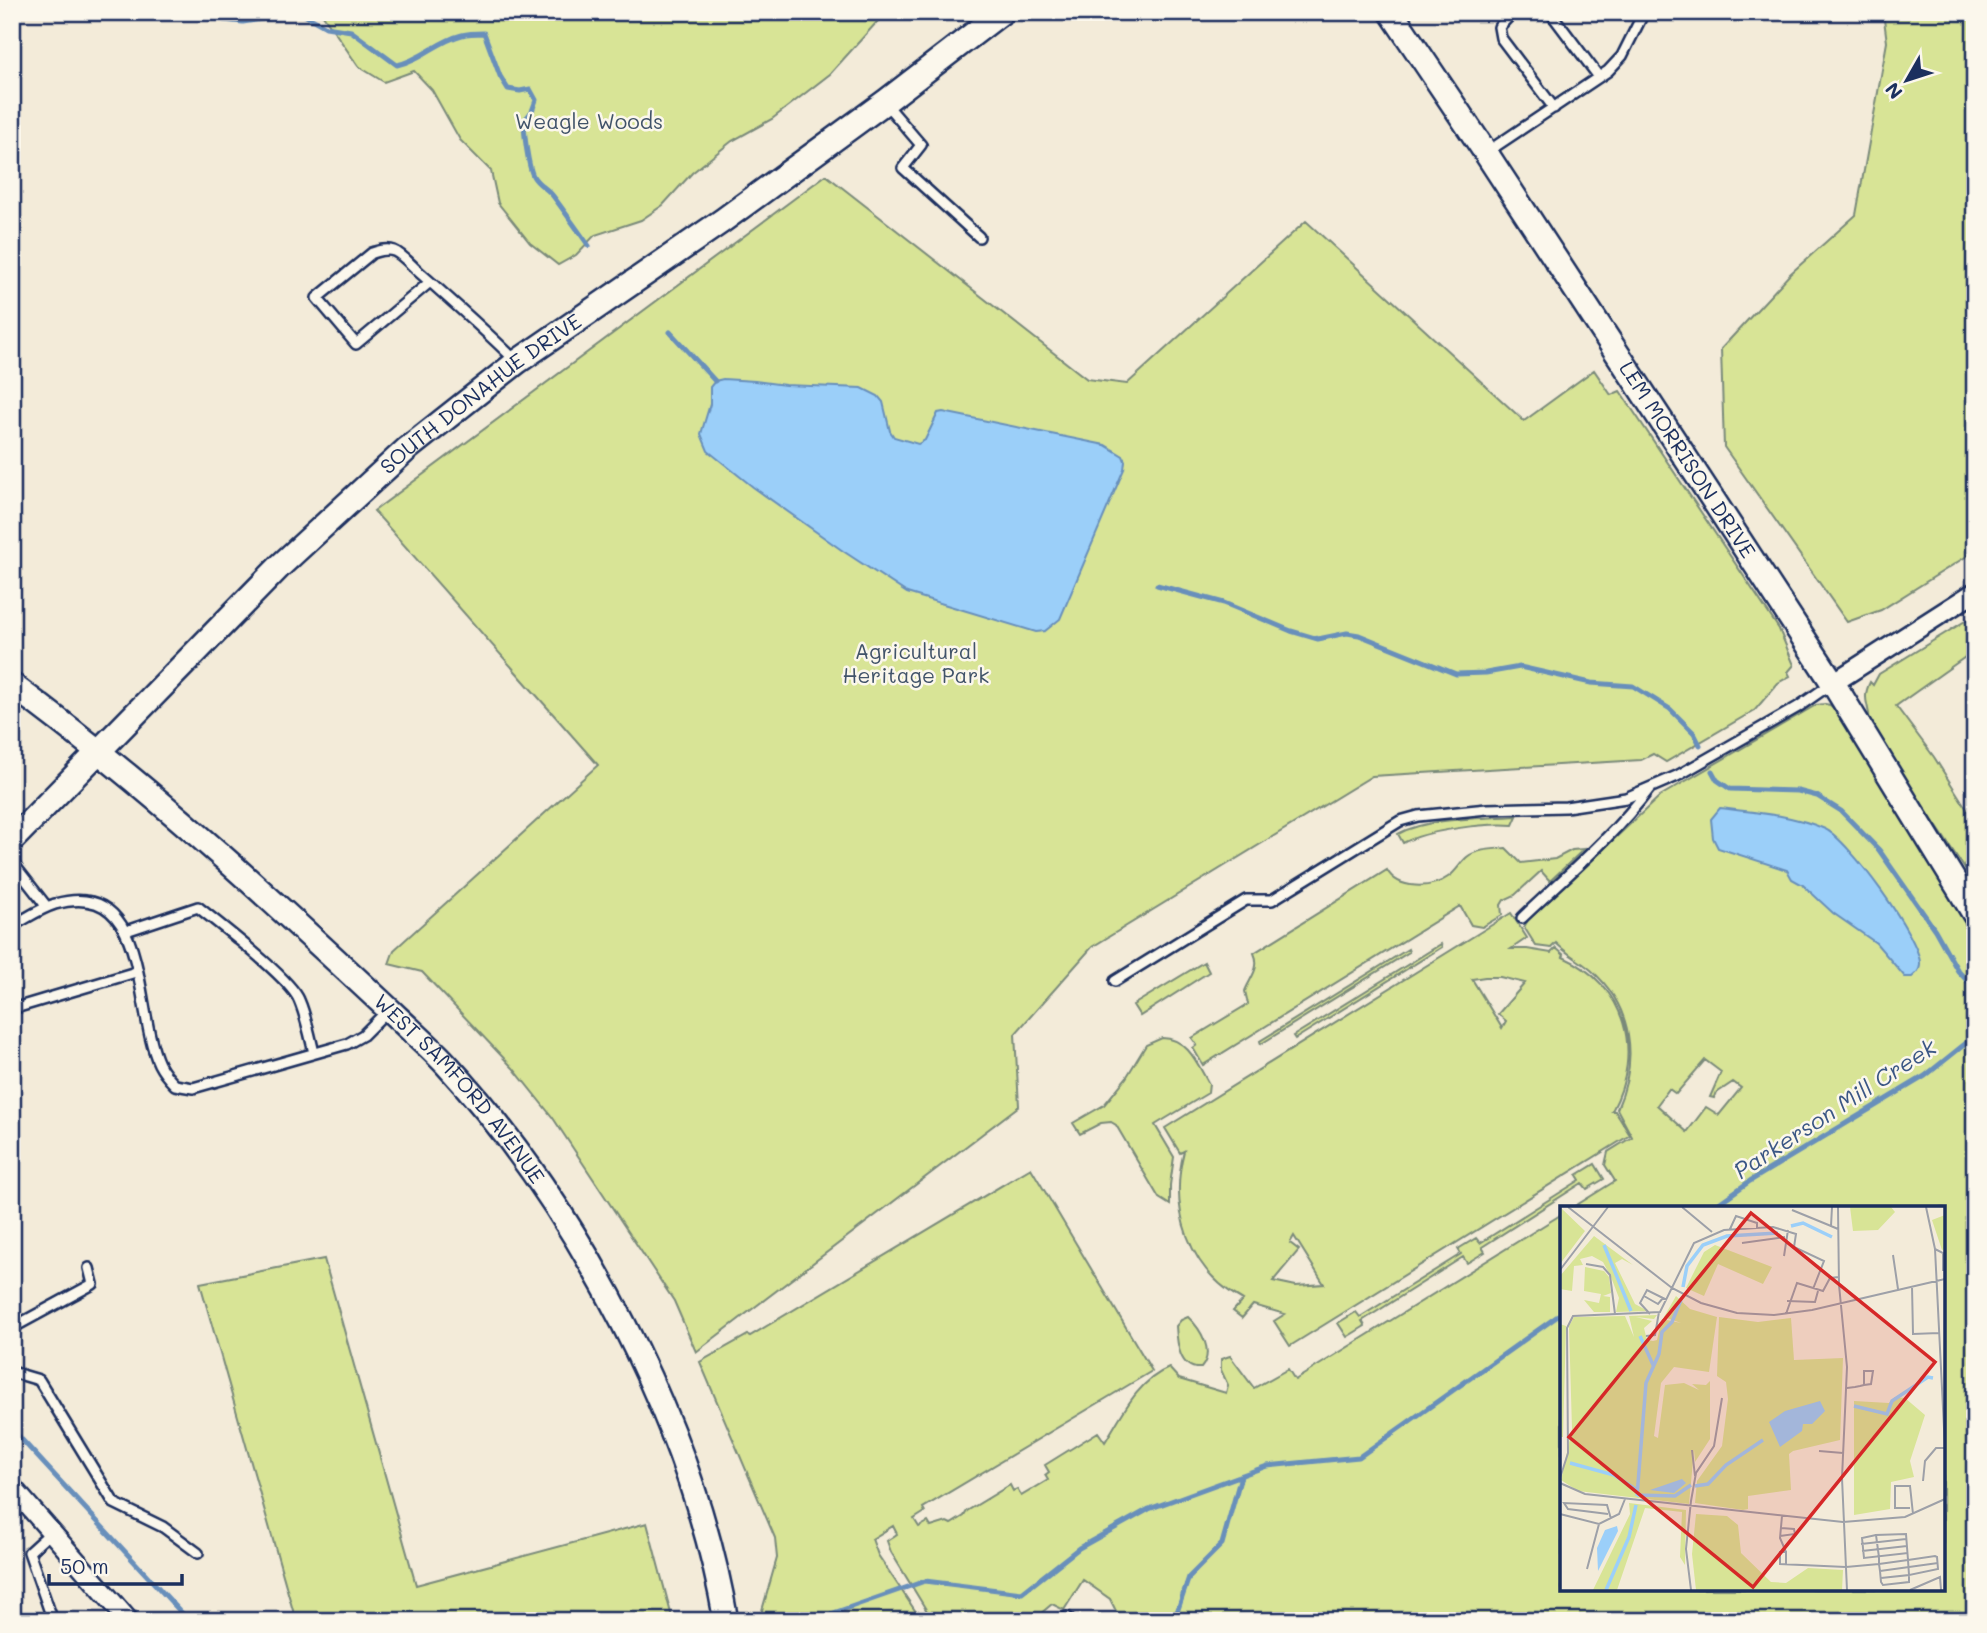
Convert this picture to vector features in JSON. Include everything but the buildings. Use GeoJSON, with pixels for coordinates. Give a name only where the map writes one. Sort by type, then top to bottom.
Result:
{"type":"FeatureCollection","features":[{"type":"Feature","properties":{"kind":"street","name":"SOUTH DONAHUE DRIVE"},"geometry":{"type":"LineString","coordinates":[[12,839],[194,652],[326,522],[407,449],[517,362],[712,228],[885,102],[1002,12]]}},
{"type":"Feature","properties":{"kind":"street","name":"LEM MORRISON DRIVE"},"geometry":{"type":"LineString","coordinates":[[1391,12],[1833,683],[1975,915]]}},
{"type":"Feature","properties":{"kind":"street"},"geometry":{"type":"LineString","coordinates":[[1833,683],[1975,592]]}},
{"type":"Feature","properties":{"kind":"street","name":"WEST SAMFORD AVENUE"},"geometry":{"type":"LineString","coordinates":[[12,685],[99,750],[256,887],[388,1009],[445,1063],[524,1160],[596,1271],[650,1379],[698,1508],[726,1621]]}},
{"type":"Feature","properties":{"kind":"street"},"geometry":{"type":"LineString","coordinates":[[12,1487],[128,1621]]}},
{"type":"Feature","properties":{"kind":"lane"},"geometry":{"type":"LineString","coordinates":[[1513,12],[1499,27],[1501,38],[1554,108]]}},
{"type":"Feature","properties":{"kind":"lane"},"geometry":{"type":"LineString","coordinates":[[1550,12],[1599,77]]}},
{"type":"Feature","properties":{"kind":"lane"},"geometry":{"type":"LineString","coordinates":[[1486,153],[1599,77],[1622,56],[1644,12]]}},
{"type":"Feature","properties":{"kind":"lane"},"geometry":{"type":"LineString","coordinates":[[885,102],[921,145],[903,168],[979,237]]}},
{"type":"Feature","properties":{"kind":"lane"},"geometry":{"type":"LineString","coordinates":[[430,282],[356,344],[317,298],[372,253],[394,251],[430,282],[479,325],[517,362]]}},
{"type":"Feature","properties":{"kind":"lane"},"geometry":{"type":"LineString","coordinates":[[1115,981],[1246,900],[1272,900],[1400,821],[1418,816],[1487,809],[1566,807],[1626,798],[1676,776],[1833,683]]}},
{"type":"Feature","properties":{"kind":"lane"},"geometry":{"type":"LineString","coordinates":[[1522,918],[1632,812],[1650,788]]}},
{"type":"Feature","properties":{"kind":"lane"},"geometry":{"type":"LineString","coordinates":[[12,862],[47,907]]}},
{"type":"Feature","properties":{"kind":"lane"},"geometry":{"type":"LineString","coordinates":[[12,926],[47,907],[77,901],[94,901],[106,906],[126,931],[158,1062],[175,1085],[193,1088],[347,1044],[363,1035],[388,1009]]}},
{"type":"Feature","properties":{"kind":"lane"},"geometry":{"type":"LineString","coordinates":[[126,931],[198,906],[299,998],[314,1053]]}},
{"type":"Feature","properties":{"kind":"lane"},"geometry":{"type":"LineString","coordinates":[[12,1009],[136,972]]}},
{"type":"Feature","properties":{"kind":"lane"},"geometry":{"type":"LineString","coordinates":[[12,1328],[93,1284],[89,1268]]}},
{"type":"Feature","properties":{"kind":"lane"},"geometry":{"type":"LineString","coordinates":[[12,1372],[39,1381],[114,1503],[163,1527],[198,1552]]}},
{"type":"Feature","properties":{"kind":"lane"},"geometry":{"type":"LineString","coordinates":[[50,1533],[29,1552],[52,1621]]}},
{"type":"Feature","properties":{"kind":"lane"},"geometry":{"type":"LineString","coordinates":[[1063,1621],[1067,1617],[1072,1621]]}},
{"type":"Feature","properties":{"kind":"green space","name":"Weagle Woods"},"geometry":{"type":"Polygon","coordinates":[[[321,12],[886,12],[830,74],[772,119],[732,141],[692,173],[663,205],[641,220],[595,235],[576,255],[558,265],[530,243],[498,203],[491,171],[460,140],[432,90],[414,71],[384,82],[358,66],[321,12]]]}},
{"type":"Feature","properties":{"kind":"green space"},"geometry":{"type":"Polygon","coordinates":[[[1883,12],[1975,12],[1975,551],[1881,610],[1847,622],[1724,447],[1721,349],[1790,274],[1856,215],[1887,42],[1883,12]]]}},
{"type":"Feature","properties":{"kind":"green space","name":"Agricultural Heritage Park"},"geometry":{"type":"Polygon","coordinates":[[[826,175],[1087,379],[1127,384],[1306,221],[1524,421],[1594,370],[1611,395],[1620,391],[1779,629],[1794,665],[1788,672],[1790,676],[1778,683],[1755,710],[1666,762],[1653,754],[1641,760],[1372,776],[1092,947],[1015,1034],[1019,1106],[696,1352],[674,1301],[553,1118],[513,1068],[422,972],[389,964],[394,950],[598,765],[374,511],[826,175]]]}},
{"type":"Feature","properties":{"kind":"green space"},"geometry":{"type":"Polygon","coordinates":[[[1975,615],[1975,650],[1896,706],[1934,757],[1975,822],[1975,884],[1869,725],[1866,695],[1870,682],[1873,685],[1879,674],[1975,615]]]}},
{"type":"Feature","properties":{"kind":"green space"},"geometry":{"type":"Polygon","coordinates":[[[1816,705],[1830,705],[1838,712],[1975,930],[1975,1621],[1121,1621],[1110,1599],[1083,1580],[1064,1610],[1052,1604],[1032,1621],[933,1621],[891,1552],[887,1541],[897,1534],[893,1526],[872,1539],[878,1555],[922,1621],[759,1621],[777,1558],[775,1538],[700,1362],[750,1336],[1031,1168],[1152,1371],[923,1508],[925,1512],[914,1519],[919,1527],[928,1522],[931,1527],[947,1522],[951,1524],[1010,1485],[1013,1491],[1017,1489],[1021,1496],[1048,1480],[1045,1475],[1049,1472],[1045,1465],[1098,1432],[1105,1442],[1139,1390],[1169,1368],[1179,1379],[1226,1393],[1228,1385],[1221,1370],[1221,1359],[1230,1356],[1254,1388],[1288,1369],[1295,1380],[1560,1215],[1560,1591],[1945,1591],[1945,1206],[1575,1206],[1615,1181],[1605,1165],[1608,1152],[1632,1137],[1617,1109],[1628,1071],[1628,1035],[1616,1000],[1591,970],[1556,943],[1551,948],[1536,946],[1524,927],[1528,920],[1660,796],[1816,705]],[[1705,1060],[1676,1094],[1669,1089],[1657,1105],[1687,1132],[1706,1107],[1719,1115],[1741,1088],[1733,1082],[1715,1094],[1714,1098],[1710,1097],[1721,1072],[1705,1060]]]}},
{"type":"Feature","properties":{"kind":"green space"},"geometry":{"type":"Polygon","coordinates":[[[1517,816],[1513,825],[1456,828],[1426,834],[1403,843],[1398,834],[1425,824],[1517,816]]]}},
{"type":"Feature","properties":{"kind":"green space"},"geometry":{"type":"Polygon","coordinates":[[[1506,848],[1521,863],[1555,859],[1572,850],[1584,849],[1550,881],[1541,871],[1515,895],[1504,900],[1501,905],[1502,915],[1482,927],[1471,925],[1460,906],[1203,1065],[1193,1048],[1197,1045],[1192,1038],[1248,1004],[1245,991],[1256,968],[1254,953],[1387,870],[1392,877],[1407,884],[1433,884],[1451,875],[1471,854],[1506,848]]]}},
{"type":"Feature","properties":{"kind":"green space"},"geometry":{"type":"Polygon","coordinates":[[[1511,913],[1527,938],[1511,949],[1551,953],[1556,948],[1563,957],[1585,969],[1602,985],[1615,1002],[1623,1022],[1627,1066],[1622,1089],[1612,1111],[1615,1111],[1630,1135],[1290,1346],[1274,1321],[1285,1314],[1253,1305],[1242,1318],[1233,1311],[1243,1300],[1208,1272],[1196,1255],[1187,1236],[1179,1195],[1184,1151],[1180,1153],[1165,1128],[1511,913]],[[1500,977],[1472,979],[1502,1028],[1506,1021],[1498,1014],[1525,983],[1500,977]],[[1294,1236],[1290,1243],[1299,1250],[1273,1281],[1296,1286],[1324,1284],[1294,1236]]]}},
{"type":"Feature","properties":{"kind":"green space"},"geometry":{"type":"Polygon","coordinates":[[[1441,944],[1442,947],[1295,1039],[1293,1036],[1441,944]]]}},
{"type":"Feature","properties":{"kind":"green space"},"geometry":{"type":"Polygon","coordinates":[[[1408,949],[1409,952],[1261,1044],[1260,1041],[1408,949]]]}},
{"type":"Feature","properties":{"kind":"green space"},"geometry":{"type":"Polygon","coordinates":[[[1204,962],[1209,972],[1140,1016],[1133,1005],[1204,962]]]}},
{"type":"Feature","properties":{"kind":"green space"},"geometry":{"type":"Polygon","coordinates":[[[1162,1038],[1171,1039],[1185,1048],[1209,1084],[1208,1093],[1155,1125],[1174,1157],[1170,1205],[1159,1198],[1116,1125],[1111,1122],[1101,1123],[1080,1134],[1073,1123],[1104,1105],[1126,1078],[1146,1045],[1162,1038]]]}},
{"type":"Feature","properties":{"kind":"green space"},"geometry":{"type":"Polygon","coordinates":[[[1595,1164],[1604,1179],[1587,1189],[1582,1183],[1482,1247],[1485,1252],[1467,1263],[1463,1257],[1362,1321],[1365,1326],[1347,1337],[1338,1323],[1356,1312],[1360,1317],[1461,1254],[1458,1249],[1476,1238],[1480,1243],[1580,1180],[1577,1175],[1595,1164]]]}},
{"type":"Feature","properties":{"kind":"green space"},"geometry":{"type":"Polygon","coordinates":[[[324,1259],[416,1585],[647,1523],[673,1621],[296,1621],[200,1283],[324,1259]]]}},
{"type":"Feature","properties":{"kind":"green space"},"geometry":{"type":"Polygon","coordinates":[[[1188,1317],[1205,1341],[1207,1355],[1201,1368],[1188,1365],[1179,1347],[1176,1326],[1188,1317]]]}},
{"type":"Feature","properties":{"kind":"water"},"geometry":{"type":"Polygon","coordinates":[[[723,379],[862,388],[878,396],[883,402],[894,437],[918,444],[925,440],[938,413],[943,412],[1105,445],[1123,456],[1124,469],[1060,619],[1045,631],[1036,632],[907,593],[753,487],[708,451],[701,434],[710,404],[710,387],[715,381],[723,379]]]}},
{"type":"Feature","properties":{"kind":"water"},"geometry":{"type":"Polygon","coordinates":[[[1720,808],[1800,820],[1825,829],[1836,837],[1882,891],[1909,934],[1920,964],[1917,973],[1912,977],[1905,977],[1876,943],[1833,913],[1803,885],[1792,879],[1787,870],[1718,848],[1713,838],[1711,819],[1720,808]]]}},
{"type":"Feature","properties":{"kind":"waterway"},"geometry":{"type":"LineString","coordinates":[[207,12],[224,20],[243,22],[301,13],[326,27],[351,31],[397,65],[406,63],[453,38],[484,33],[500,76],[508,89],[530,89],[536,100],[524,121],[529,165],[533,176],[553,196],[589,246]]}},
{"type":"Feature","properties":{"kind":"waterway"},"geometry":{"type":"LineString","coordinates":[[670,332],[715,381]]}},
{"type":"Feature","properties":{"kind":"waterway"},"geometry":{"type":"LineString","coordinates":[[1157,585],[1224,603],[1291,631],[1318,639],[1347,633],[1359,635],[1456,674],[1486,673],[1520,667],[1591,683],[1633,686],[1670,709],[1694,733],[1700,745]]}},
{"type":"Feature","properties":{"kind":"waterway"},"geometry":{"type":"LineString","coordinates":[[1712,771],[1717,780],[1730,789],[1798,791],[1817,796],[1841,811],[1879,850],[1935,930],[1958,971],[1975,989]]}},
{"type":"Feature","properties":{"kind":"waterway","name":"Parkerson Mill Creek"},"geometry":{"type":"LineString","coordinates":[[1715,1206],[1750,1181],[1925,1076],[1975,1036]]}},
{"type":"Feature","properties":{"kind":"waterway","name":"Parkerson Mill Creek"},"geometry":{"type":"LineString","coordinates":[[802,1621],[825,1616],[925,1581],[1022,1593],[1079,1548],[1149,1509],[1267,1466],[1359,1457],[1560,1314]]}},
{"type":"Feature","properties":{"kind":"waterway","name":"Parkerson Mill Creek"},"geometry":{"type":"LineString","coordinates":[[12,1429],[189,1621]]}},
{"type":"Feature","properties":{"kind":"waterway","name":"Parkerson Mill Creek"},"geometry":{"type":"LineString","coordinates":[[1174,1621],[1189,1577],[1222,1544],[1241,1476]]}}]}
